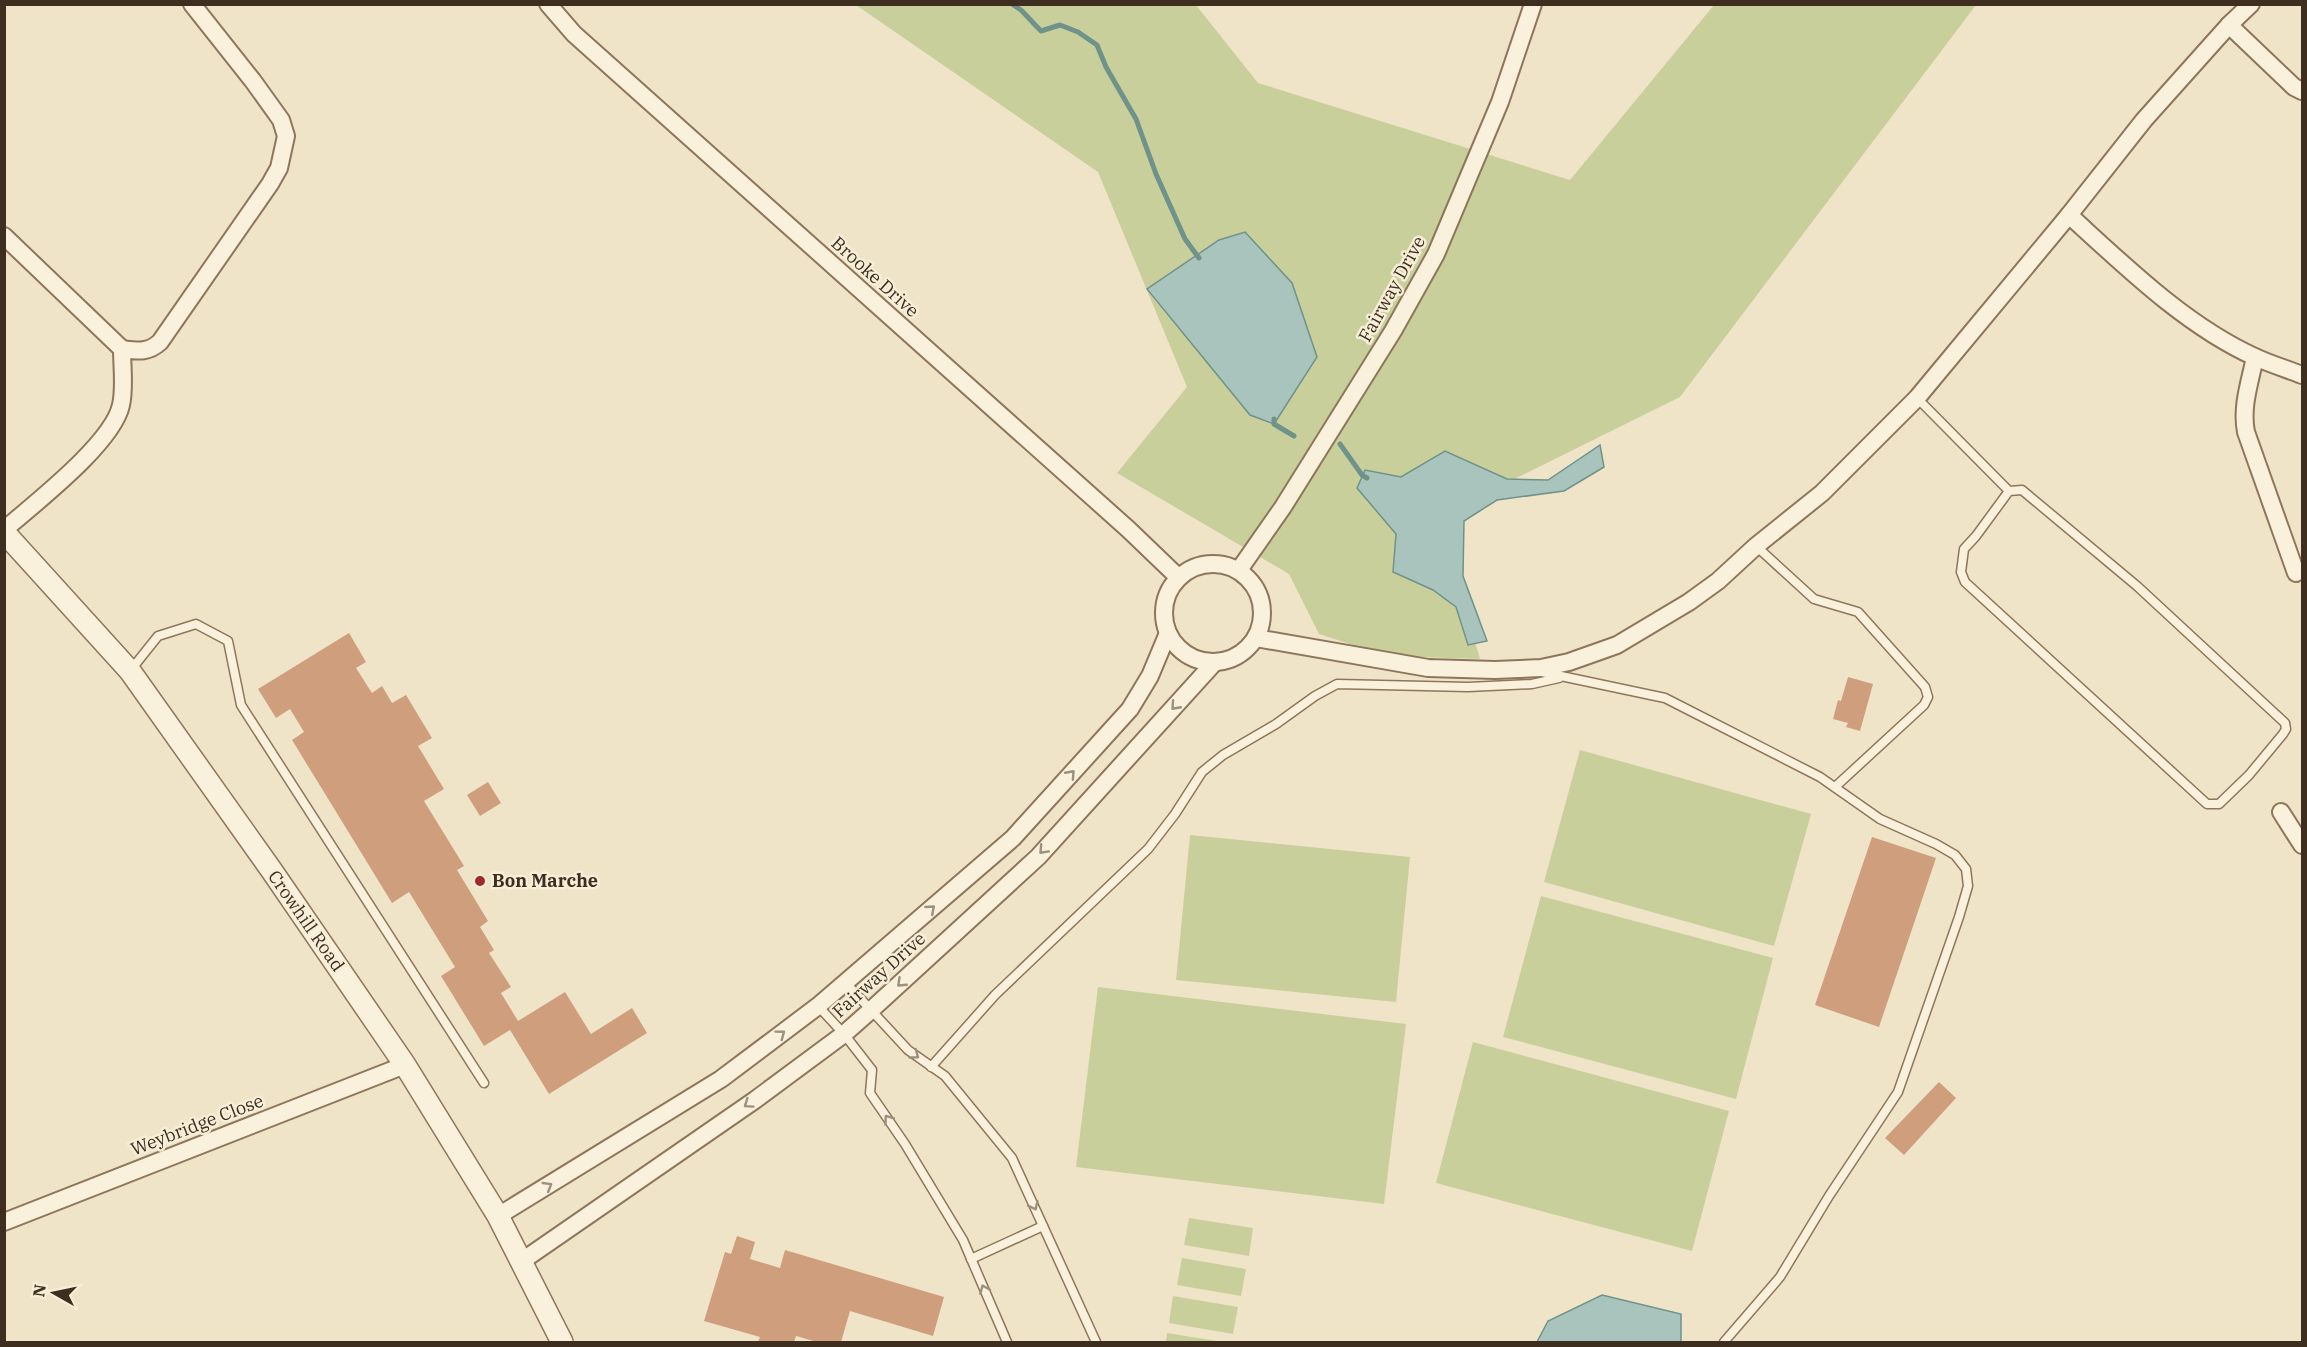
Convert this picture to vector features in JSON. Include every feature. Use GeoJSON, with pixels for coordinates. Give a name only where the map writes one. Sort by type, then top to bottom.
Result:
{"type":"FeatureCollection","features":[{"type":"Feature","properties":{"kind":"street"},"geometry":{"type":"LineString","coordinates":[[4,236],[122,349],[142,352],[152,350],[160,342],[270,184],[279,168],[286,136],[281,120],[192,4]]}},
{"type":"Feature","properties":{"kind":"street","name":"Brooke Drive"},"geometry":{"type":"LineString","coordinates":[[548,4],[574,34],[1119,521],[1178,577]]}},
{"type":"Feature","properties":{"kind":"street","name":"Fairway Drive"},"geometry":{"type":"LineString","coordinates":[[1239,570],[1283,507],[1393,331],[1436,254],[1500,102],[1533,4]]}},
{"type":"Feature","properties":{"kind":"street"},"geometry":{"type":"LineString","coordinates":[[1256,638],[1428,668],[1524,669],[1569,662],[1617,645],[1689,602],[1718,581],[1756,546],[1822,493],[1917,398],[2069,215],[2144,120],[2251,4]]}},
{"type":"Feature","properties":{"kind":"street"},"geometry":{"type":"LineString","coordinates":[[2229,26],[2294,87],[2302,91]]}},
{"type":"Feature","properties":{"kind":"street"},"geometry":{"type":"LineString","coordinates":[[2069,215],[2192,320],[2255,357],[2302,375]]}},
{"type":"Feature","properties":{"kind":"street"},"geometry":{"type":"LineString","coordinates":[[4,531],[65,477],[107,434],[122,403],[122,349]]}},
{"type":"Feature","properties":{"kind":"street"},"geometry":{"type":"LineString","coordinates":[[2255,357],[2244,421],[2255,461],[2296,573]]}},
{"type":"Feature","properties":{"kind":"street","name":"Crowhill Road"},"geometry":{"type":"LineString","coordinates":[[4,531],[130,671],[265,861],[405,1065],[498,1216],[562,1342]]}},
{"type":"Feature","properties":{"kind":"street"},"geometry":{"type":"LineString","coordinates":[[1206,563],[1223,564],[1239,570],[1249,578],[1262,600],[1261,626],[1256,638],[1248,648],[1227,661],[1214,663],[1200,661],[1186,655],[1176,645],[1168,633],[1164,620],[1164,605],[1168,592],[1178,577],[1206,563]]}},
{"type":"Feature","properties":{"kind":"street","name":"Fairway Drive"},"geometry":{"type":"LineString","coordinates":[[498,1216],[715,1083],[846,983],[1013,838],[1130,709],[1150,676],[1168,633]]}},
{"type":"Feature","properties":{"kind":"street","name":"Fairway Drive"},"geometry":{"type":"LineString","coordinates":[[522,1261],[754,1100],[844,1034],[1038,857],[1214,663]]}},
{"type":"Feature","properties":{"kind":"street"},"geometry":{"type":"LineString","coordinates":[[2281,812],[2302,845]]}},
{"type":"Feature","properties":{"kind":"street","name":"Weybridge Close"},"geometry":{"type":"LineString","coordinates":[[4,1222],[405,1065]]}},
{"type":"Feature","properties":{"kind":"lane"},"geometry":{"type":"LineString","coordinates":[[1917,398],[2009,491],[2022,490],[2137,586],[2285,723],[2286,729],[2283,734],[2249,775],[2219,804],[2207,804],[1965,582],[1961,572],[1964,549],[2009,491]]}},
{"type":"Feature","properties":{"kind":"lane"},"geometry":{"type":"LineString","coordinates":[[1756,546],[1814,599],[1858,612],[1925,687],[1928,697],[1924,705],[1835,787]]}},
{"type":"Feature","properties":{"kind":"lane"},"geometry":{"type":"LineString","coordinates":[[130,671],[158,636],[195,624],[228,641],[241,705],[484,1083]]}},
{"type":"Feature","properties":{"kind":"lane"},"geometry":{"type":"LineString","coordinates":[[1524,669],[1665,698],[1820,777],[1880,819],[1955,855],[1966,869],[1968,886],[1959,917],[1898,1092],[1829,1196],[1780,1277],[1724,1342]]}},
{"type":"Feature","properties":{"kind":"lane"},"geometry":{"type":"LineString","coordinates":[[931,1066],[995,995],[1148,849],[1175,814],[1202,772],[1223,755],[1276,724],[1315,696],[1337,684],[1468,687],[1532,684],[1565,677]]}},
{"type":"Feature","properties":{"kind":"lane"},"geometry":{"type":"LineString","coordinates":[[846,983],[908,1050],[945,1076],[1012,1158],[1096,1342]]}},
{"type":"Feature","properties":{"kind":"lane"},"geometry":{"type":"LineString","coordinates":[[818,1006],[844,1034],[872,1070],[870,1093],[905,1144],[963,1240],[1007,1342]]}},
{"type":"Feature","properties":{"kind":"lane"},"geometry":{"type":"LineString","coordinates":[[971,1259],[1043,1226]]}},
{"type":"Feature","properties":{"kind":"green space"},"geometry":{"type":"Polygon","coordinates":[[[856,5],[1196,5],[1258,83],[1570,180],[1714,5],[1976,5],[1680,397],[1468,502],[1447,547],[1480,659],[1387,656],[1319,634],[1289,574],[1117,473],[1187,387],[1098,172],[856,5]]]}},
{"type":"Feature","properties":{"kind":"green space"},"geometry":{"type":"Polygon","coordinates":[[[1580,750],[1811,814],[1774,946],[1544,882],[1580,750]]]}},
{"type":"Feature","properties":{"kind":"green space"},"geometry":{"type":"Polygon","coordinates":[[[1190,835],[1410,857],[1396,1002],[1176,980],[1190,835]]]}},
{"type":"Feature","properties":{"kind":"green space"},"geometry":{"type":"Polygon","coordinates":[[[1541,896],[1773,958],[1736,1099],[1503,1037],[1541,896]]]}},
{"type":"Feature","properties":{"kind":"green space"},"geometry":{"type":"Polygon","coordinates":[[[1098,987],[1406,1024],[1384,1204],[1076,1167],[1098,987]]]}},
{"type":"Feature","properties":{"kind":"green space"},"geometry":{"type":"Polygon","coordinates":[[[1473,1042],[1729,1111],[1692,1251],[1436,1183],[1473,1042]]]}},
{"type":"Feature","properties":{"kind":"green space"},"geometry":{"type":"Polygon","coordinates":[[[1189,1218],[1253,1228],[1249,1256],[1184,1245],[1189,1218]]]}},
{"type":"Feature","properties":{"kind":"green space"},"geometry":{"type":"Polygon","coordinates":[[[1182,1258],[1246,1269],[1241,1296],[1177,1285],[1182,1258]]]}},
{"type":"Feature","properties":{"kind":"green space"},"geometry":{"type":"Polygon","coordinates":[[[1173,1296],[1238,1307],[1233,1334],[1169,1323],[1173,1296]]]}},
{"type":"Feature","properties":{"kind":"green space"},"geometry":{"type":"Polygon","coordinates":[[[1167,1333],[1223,1342],[1166,1342],[1167,1333]]]}},
{"type":"Feature","properties":{"kind":"water"},"geometry":{"type":"Polygon","coordinates":[[[1245,232],[1292,283],[1317,357],[1274,424],[1250,415],[1147,289],[1219,240],[1245,232]]]}},
{"type":"Feature","properties":{"kind":"water"},"geometry":{"type":"Polygon","coordinates":[[[1600,445],[1604,467],[1564,491],[1497,500],[1464,521],[1463,576],[1487,641],[1468,645],[1456,607],[1433,590],[1393,572],[1396,534],[1357,488],[1365,470],[1401,477],[1445,451],[1507,479],[1548,480],[1600,445]]]}},
{"type":"Feature","properties":{"kind":"water"},"geometry":{"type":"Polygon","coordinates":[[[1602,1295],[1681,1314],[1681,1342],[1537,1342],[1548,1321],[1602,1295]]]}},
{"type":"Feature","properties":{"kind":"building"},"geometry":{"type":"Polygon","coordinates":[[[349,633],[366,662],[356,668],[372,693],[382,686],[392,703],[406,695],[432,738],[418,746],[444,789],[424,801],[464,866],[457,870],[488,921],[480,927],[494,950],[489,953],[511,987],[501,993],[518,1021],[565,992],[591,1034],[632,1008],[647,1033],[549,1094],[510,1030],[484,1046],[441,976],[455,967],[409,892],[392,903],[292,740],[304,732],[290,709],[276,718],[258,689],[349,633]]]}},
{"type":"Feature","properties":{"kind":"building"},"geometry":{"type":"Polygon","coordinates":[[[1848,677],[1873,684],[1860,731],[1846,727],[1848,723],[1833,719],[1848,677]]]}},
{"type":"Feature","properties":{"kind":"building"},"geometry":{"type":"Polygon","coordinates":[[[488,782],[501,803],[480,816],[467,795],[488,782]]]}},
{"type":"Feature","properties":{"kind":"building"},"geometry":{"type":"Polygon","coordinates":[[[1872,837],[1936,858],[1879,1027],[1815,1005],[1872,837]]]}},
{"type":"Feature","properties":{"kind":"building"},"geometry":{"type":"Polygon","coordinates":[[[1939,1082],[1956,1098],[1904,1155],[1885,1138],[1939,1082]]]}},
{"type":"Feature","properties":{"kind":"building"},"geometry":{"type":"Polygon","coordinates":[[[737,1236],[755,1242],[750,1259],[780,1268],[785,1250],[944,1297],[933,1336],[850,1311],[841,1342],[817,1342],[796,1336],[794,1342],[758,1342],[760,1337],[704,1321],[725,1252],[731,1254],[737,1236]]]}},
{"type":"Feature","properties":{"kind":"waterway"},"geometry":{"type":"LineString","coordinates":[[1012,4],[1041,31],[1060,25],[1078,32],[1097,45],[1106,67],[1136,119],[1156,174],[1185,239],[1199,258]]}},
{"type":"Feature","properties":{"kind":"waterway"},"geometry":{"type":"LineString","coordinates":[[1274,419],[1274,424],[1294,436]]}},
{"type":"Feature","properties":{"kind":"waterway"},"geometry":{"type":"LineString","coordinates":[[1340,444],[1362,475],[1367,478]]}},
{"type":"Feature","properties":{"kind":"place","name":"Bon Marche"},"geometry":{"type":"Point","coordinates":[480,881]}}]}
